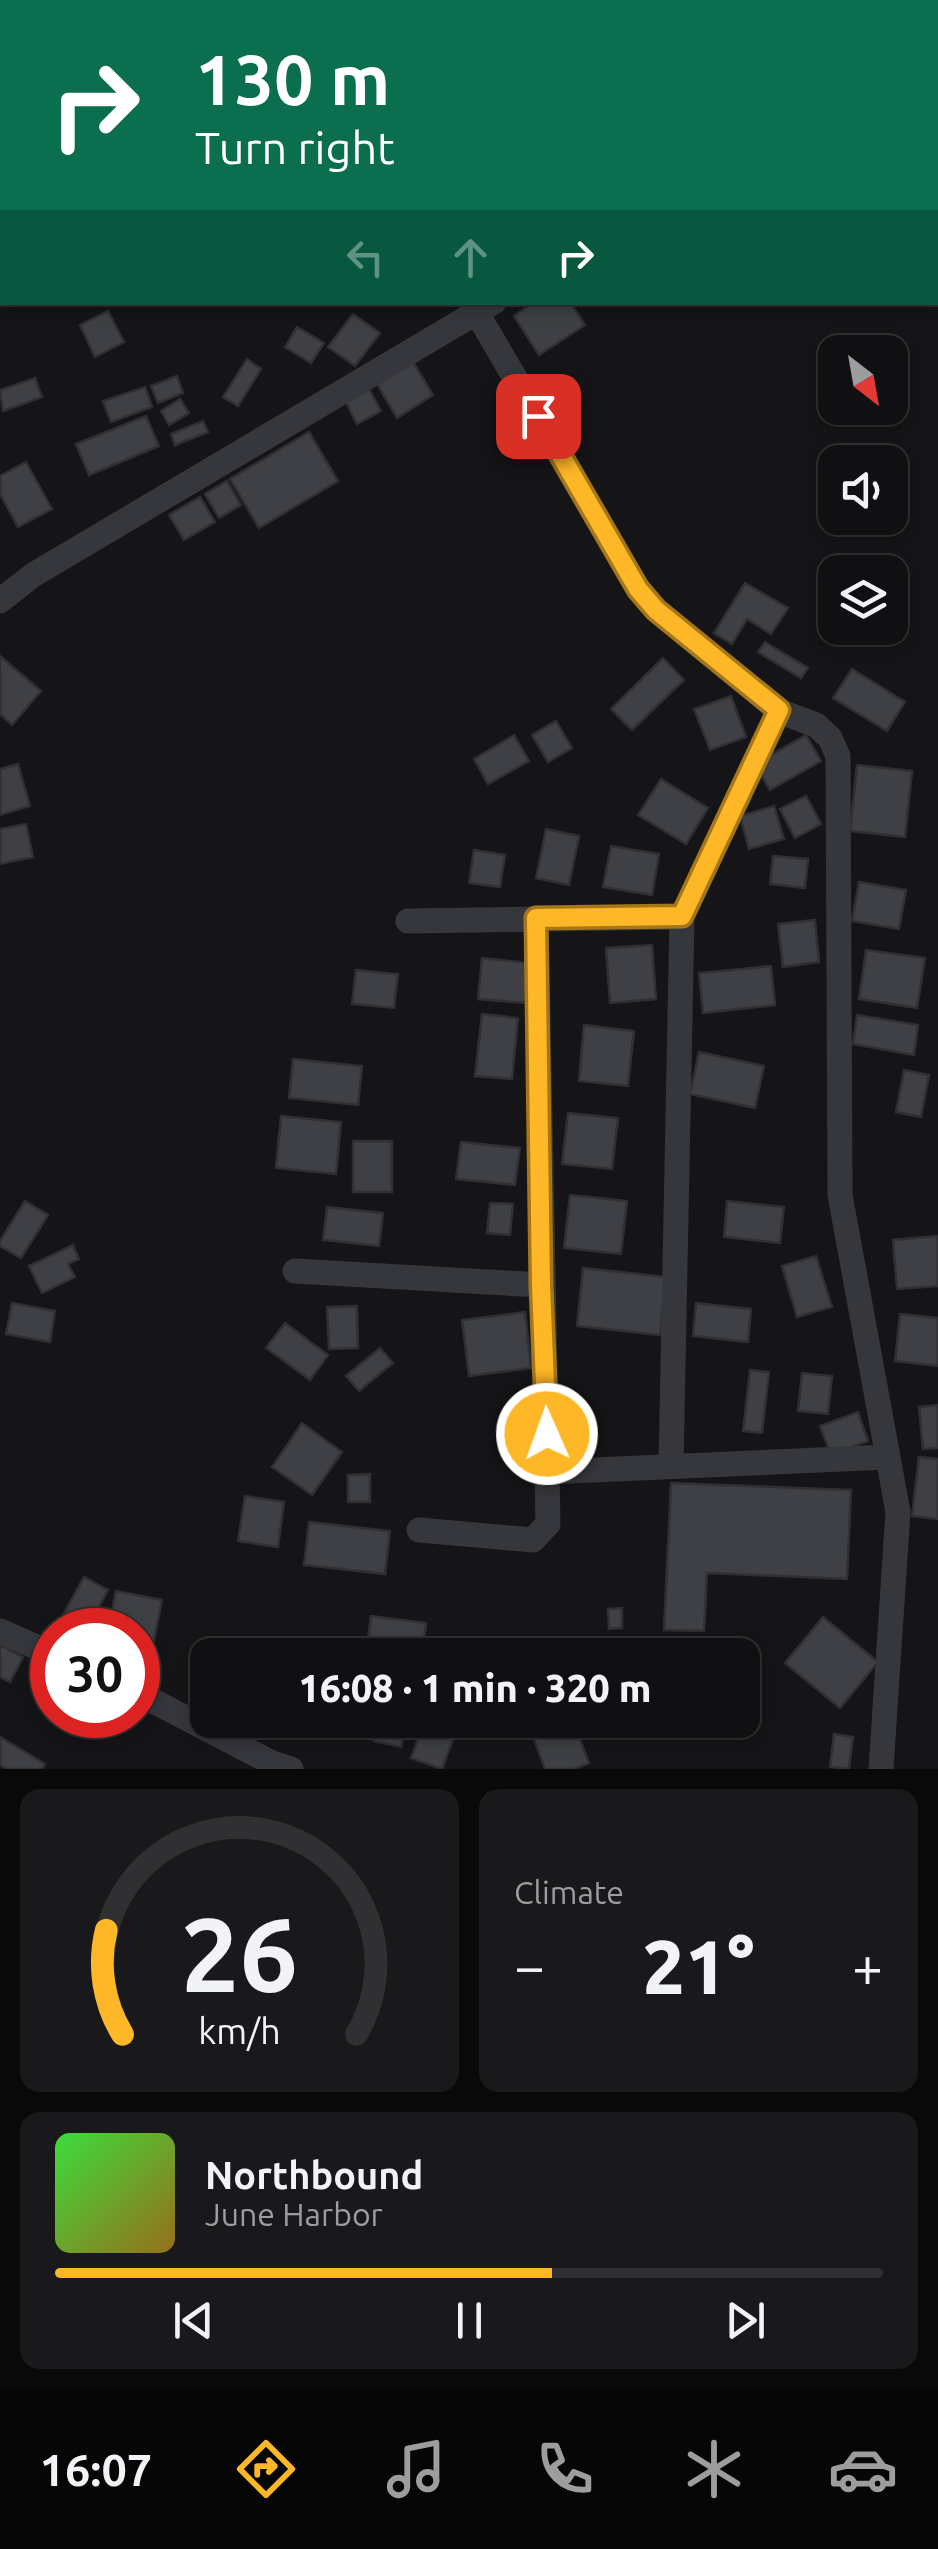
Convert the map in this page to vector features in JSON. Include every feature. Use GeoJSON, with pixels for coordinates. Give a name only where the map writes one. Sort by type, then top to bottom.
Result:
{"type":"FeatureCollection","features":[{"type":"Feature","properties":{"kind":"street"},"geometry":{"type":"LineString","coordinates":[[0,601],[33,575],[485,308],[638,589],[656,610],[779,710],[816,725],[830,738],[838,756],[840,1195],[898,1512],[881,1769]]}},
{"type":"Feature","properties":{"kind":"street"},"geometry":{"type":"LineString","coordinates":[[671,1466],[682,916],[779,710]]}},
{"type":"Feature","properties":{"kind":"street"},"geometry":{"type":"LineString","coordinates":[[408,921],[682,916]]}},
{"type":"Feature","properties":{"kind":"street"},"geometry":{"type":"LineString","coordinates":[[419,1530],[533,1540],[548,1524],[536,918]]}},
{"type":"Feature","properties":{"kind":"street"},"geometry":{"type":"LineString","coordinates":[[295,1271],[541,1285]]}},
{"type":"Feature","properties":{"kind":"street"},"geometry":{"type":"LineString","coordinates":[[548,1472],[888,1457]]}},
{"type":"Feature","properties":{"kind":"street"},"geometry":{"type":"LineString","coordinates":[[0,1631],[30,1644]]}},
{"type":"Feature","properties":{"kind":"street"},"geometry":{"type":"LineString","coordinates":[[160,1704],[270,1762],[291,1769]]}},
{"type":"Feature","properties":{"kind":"building"},"geometry":{"type":"Polygon","coordinates":[[[530,305],[572,305],[585,325],[539,355],[514,316],[530,305]]]}},
{"type":"Feature","properties":{"kind":"building"},"geometry":{"type":"Polygon","coordinates":[[[108,311],[124,342],[95,357],[80,325],[108,311]]]}},
{"type":"Feature","properties":{"kind":"building"},"geometry":{"type":"Polygon","coordinates":[[[353,314],[380,333],[355,366],[328,347],[353,314]]]}},
{"type":"Feature","properties":{"kind":"building"},"geometry":{"type":"Polygon","coordinates":[[[297,327],[324,343],[311,363],[285,347],[297,327]]]}},
{"type":"Feature","properties":{"kind":"building"},"geometry":{"type":"Polygon","coordinates":[[[247,359],[261,369],[238,406],[223,397],[247,359]]]}},
{"type":"Feature","properties":{"kind":"building"},"geometry":{"type":"Polygon","coordinates":[[[413,362],[433,395],[397,418],[377,384],[413,362]]]}},
{"type":"Feature","properties":{"kind":"building"},"geometry":{"type":"Polygon","coordinates":[[[177,376],[183,393],[158,403],[151,386],[177,376]]]}},
{"type":"Feature","properties":{"kind":"building"},"geometry":{"type":"Polygon","coordinates":[[[35,378],[42,397],[3,411],[0,390],[35,378]]]}},
{"type":"Feature","properties":{"kind":"building"},"geometry":{"type":"Polygon","coordinates":[[[145,387],[152,407],[111,422],[103,401],[145,387]]]}},
{"type":"Feature","properties":{"kind":"building"},"geometry":{"type":"Polygon","coordinates":[[[369,389],[381,411],[357,424],[346,402],[369,389]]]}},
{"type":"Feature","properties":{"kind":"building"},"geometry":{"type":"Polygon","coordinates":[[[180,399],[189,413],[169,425],[161,411],[180,399]]]}},
{"type":"Feature","properties":{"kind":"building"},"geometry":{"type":"Polygon","coordinates":[[[146,416],[159,446],[89,475],[76,444],[146,416]]]}},
{"type":"Feature","properties":{"kind":"building"},"geometry":{"type":"Polygon","coordinates":[[[203,421],[208,432],[175,445],[171,434],[203,421]]]}},
{"type":"Feature","properties":{"kind":"building"},"geometry":{"type":"Polygon","coordinates":[[[309,432],[338,481],[259,528],[230,479],[309,432]]]}},
{"type":"Feature","properties":{"kind":"building"},"geometry":{"type":"Polygon","coordinates":[[[26,462],[52,509],[18,527],[0,494],[0,476],[26,462]]]}},
{"type":"Feature","properties":{"kind":"building"},"geometry":{"type":"Polygon","coordinates":[[[227,481],[241,505],[219,518],[205,494],[227,481]]]}},
{"type":"Feature","properties":{"kind":"building"},"geometry":{"type":"Polygon","coordinates":[[[200,497],[215,522],[184,540],[169,515],[200,497]]]}},
{"type":"Feature","properties":{"kind":"building"},"geometry":{"type":"Polygon","coordinates":[[[745,583],[788,608],[771,634],[747,619],[732,644],[714,633],[745,583]]]}},
{"type":"Feature","properties":{"kind":"building"},"geometry":{"type":"Polygon","coordinates":[[[765,642],[808,668],[801,678],[758,652],[765,642]]]}},
{"type":"Feature","properties":{"kind":"building"},"geometry":{"type":"Polygon","coordinates":[[[0,656],[41,691],[12,725],[0,714],[0,656]]]}},
{"type":"Feature","properties":{"kind":"building"},"geometry":{"type":"Polygon","coordinates":[[[663,658],[684,680],[632,730],[611,709],[663,658]]]}},
{"type":"Feature","properties":{"kind":"building"},"geometry":{"type":"Polygon","coordinates":[[[852,669],[905,702],[887,731],[833,698],[852,669]]]}},
{"type":"Feature","properties":{"kind":"building"},"geometry":{"type":"Polygon","coordinates":[[[731,696],[746,737],[710,750],[694,709],[731,696]]]}},
{"type":"Feature","properties":{"kind":"building"},"geometry":{"type":"Polygon","coordinates":[[[556,721],[572,748],[548,762],[532,735],[556,721]]]}},
{"type":"Feature","properties":{"kind":"building"},"geometry":{"type":"Polygon","coordinates":[[[514,735],[529,761],[488,784],[474,759],[514,735]]]}},
{"type":"Feature","properties":{"kind":"building"},"geometry":{"type":"Polygon","coordinates":[[[806,735],[821,761],[770,790],[755,764],[806,735]]]}},
{"type":"Feature","properties":{"kind":"building"},"geometry":{"type":"Polygon","coordinates":[[[18,764],[30,806],[0,815],[0,769],[18,764]]]}},
{"type":"Feature","properties":{"kind":"building"},"geometry":{"type":"Polygon","coordinates":[[[857,765],[912,771],[905,837],[850,831],[857,765]]]}},
{"type":"Feature","properties":{"kind":"building"},"geometry":{"type":"Polygon","coordinates":[[[661,779],[708,808],[686,844],[638,815],[661,779]]]}},
{"type":"Feature","properties":{"kind":"building"},"geometry":{"type":"Polygon","coordinates":[[[806,796],[821,824],[795,838],[780,809],[806,796]]]}},
{"type":"Feature","properties":{"kind":"building"},"geometry":{"type":"Polygon","coordinates":[[[774,806],[784,839],[749,849],[740,816],[774,806]]]}},
{"type":"Feature","properties":{"kind":"building"},"geometry":{"type":"Polygon","coordinates":[[[26,824],[33,857],[0,864],[0,829],[26,824]]]}},
{"type":"Feature","properties":{"kind":"building"},"geometry":{"type":"Polygon","coordinates":[[[546,829],[579,836],[569,885],[536,878],[546,829]]]}},
{"type":"Feature","properties":{"kind":"building"},"geometry":{"type":"Polygon","coordinates":[[[611,846],[659,854],[652,895],[603,887],[611,846]]]}},
{"type":"Feature","properties":{"kind":"building"},"geometry":{"type":"Polygon","coordinates":[[[474,850],[505,855],[500,887],[469,883],[474,850]]]}},
{"type":"Feature","properties":{"kind":"building"},"geometry":{"type":"Polygon","coordinates":[[[773,856],[808,859],[805,888],[770,884],[773,856]]]}},
{"type":"Feature","properties":{"kind":"building"},"geometry":{"type":"Polygon","coordinates":[[[859,882],[906,890],[899,929],[852,921],[859,882]]]}},
{"type":"Feature","properties":{"kind":"building"},"geometry":{"type":"Polygon","coordinates":[[[815,920],[819,962],[783,967],[778,924],[815,920]]]}},
{"type":"Feature","properties":{"kind":"building"},"geometry":{"type":"Polygon","coordinates":[[[652,945],[656,999],[610,1003],[606,948],[652,945]]]}},
{"type":"Feature","properties":{"kind":"building"},"geometry":{"type":"Polygon","coordinates":[[[866,950],[925,958],[917,1008],[859,999],[866,950]]]}},
{"type":"Feature","properties":{"kind":"building"},"geometry":{"type":"Polygon","coordinates":[[[482,958],[530,963],[525,1003],[478,999],[482,958]]]}},
{"type":"Feature","properties":{"kind":"building"},"geometry":{"type":"Polygon","coordinates":[[[771,966],[775,1005],[703,1013],[699,973],[771,966]]]}},
{"type":"Feature","properties":{"kind":"building"},"geometry":{"type":"Polygon","coordinates":[[[356,970],[398,974],[394,1008],[352,1004],[356,970]]]}},
{"type":"Feature","properties":{"kind":"building"},"geometry":{"type":"Polygon","coordinates":[[[482,1014],[518,1018],[512,1079],[475,1076],[482,1014]]]}},
{"type":"Feature","properties":{"kind":"building"},"geometry":{"type":"Polygon","coordinates":[[[857,1015],[918,1025],[914,1055],[853,1044],[857,1015]]]}},
{"type":"Feature","properties":{"kind":"building"},"geometry":{"type":"Polygon","coordinates":[[[584,1025],[634,1031],[628,1086],[579,1081],[584,1025]]]}},
{"type":"Feature","properties":{"kind":"building"},"geometry":{"type":"Polygon","coordinates":[[[699,1052],[764,1066],[755,1108],[690,1094],[699,1052]]]}},
{"type":"Feature","properties":{"kind":"building"},"geometry":{"type":"Polygon","coordinates":[[[293,1059],[362,1066],[358,1105],[289,1098],[293,1059]]]}},
{"type":"Feature","properties":{"kind":"building"},"geometry":{"type":"Polygon","coordinates":[[[904,1070],[929,1075],[921,1117],[896,1112],[904,1070]]]}},
{"type":"Feature","properties":{"kind":"building"},"geometry":{"type":"Polygon","coordinates":[[[568,1113],[618,1118],[612,1169],[562,1164],[568,1113]]]}},
{"type":"Feature","properties":{"kind":"building"},"geometry":{"type":"Polygon","coordinates":[[[281,1116],[341,1122],[336,1174],[276,1168],[281,1116]]]}},
{"type":"Feature","properties":{"kind":"building"},"geometry":{"type":"Polygon","coordinates":[[[353,1141],[392,1141],[392,1192],[353,1192],[353,1141]]]}},
{"type":"Feature","properties":{"kind":"building"},"geometry":{"type":"Polygon","coordinates":[[[461,1142],[520,1148],[515,1185],[456,1179],[461,1142]]]}},
{"type":"Feature","properties":{"kind":"building"},"geometry":{"type":"Polygon","coordinates":[[[570,1195],[627,1201],[621,1254],[564,1248],[570,1195]]]}},
{"type":"Feature","properties":{"kind":"building"},"geometry":{"type":"Polygon","coordinates":[[[25,1201],[48,1215],[21,1258],[0,1246],[0,1241],[25,1201]]]}},
{"type":"Feature","properties":{"kind":"building"},"geometry":{"type":"Polygon","coordinates":[[[727,1201],[784,1207],[780,1243],[724,1237],[727,1201]]]}},
{"type":"Feature","properties":{"kind":"building"},"geometry":{"type":"Polygon","coordinates":[[[490,1203],[513,1204],[510,1235],[487,1233],[490,1203]]]}},
{"type":"Feature","properties":{"kind":"building"},"geometry":{"type":"Polygon","coordinates":[[[327,1207],[383,1213],[379,1246],[323,1240],[327,1207]]]}},
{"type":"Feature","properties":{"kind":"building"},"geometry":{"type":"Polygon","coordinates":[[[938,1236],[938,1286],[897,1289],[893,1240],[938,1236]]]}},
{"type":"Feature","properties":{"kind":"building"},"geometry":{"type":"Polygon","coordinates":[[[73,1245],[79,1259],[68,1264],[75,1277],[42,1293],[29,1266],[73,1245]]]}},
{"type":"Feature","properties":{"kind":"building"},"geometry":{"type":"Polygon","coordinates":[[[816,1256],[832,1307],[797,1317],[782,1266],[816,1256]]]}},
{"type":"Feature","properties":{"kind":"building"},"geometry":{"type":"Polygon","coordinates":[[[583,1268],[666,1277],[660,1335],[577,1326],[583,1268]]]}},
{"type":"Feature","properties":{"kind":"building"},"geometry":{"type":"Polygon","coordinates":[[[12,1303],[55,1311],[50,1342],[6,1334],[12,1303]]]}},
{"type":"Feature","properties":{"kind":"building"},"geometry":{"type":"Polygon","coordinates":[[[696,1303],[751,1309],[748,1342],[693,1336],[696,1303]]]}},
{"type":"Feature","properties":{"kind":"building"},"geometry":{"type":"Polygon","coordinates":[[[357,1306],[358,1348],[329,1349],[327,1307],[357,1306]]]}},
{"type":"Feature","properties":{"kind":"building"},"geometry":{"type":"Polygon","coordinates":[[[525,1312],[531,1368],[469,1376],[462,1320],[525,1312]]]}},
{"type":"Feature","properties":{"kind":"building"},"geometry":{"type":"Polygon","coordinates":[[[900,1314],[938,1318],[938,1366],[895,1361],[900,1314]]]}},
{"type":"Feature","properties":{"kind":"building"},"geometry":{"type":"Polygon","coordinates":[[[285,1323],[328,1355],[310,1380],[266,1348],[285,1323]]]}},
{"type":"Feature","properties":{"kind":"building"},"geometry":{"type":"Polygon","coordinates":[[[380,1348],[393,1363],[359,1391],[346,1376],[380,1348]]]}},
{"type":"Feature","properties":{"kind":"building"},"geometry":{"type":"Polygon","coordinates":[[[750,1370],[769,1372],[762,1433],[743,1431],[750,1370]]]}},
{"type":"Feature","properties":{"kind":"building"},"geometry":{"type":"Polygon","coordinates":[[[802,1373],[832,1376],[828,1414],[798,1411],[802,1373]]]}},
{"type":"Feature","properties":{"kind":"building"},"geometry":{"type":"Polygon","coordinates":[[[938,1405],[938,1448],[923,1449],[919,1407],[938,1405]]]}},
{"type":"Feature","properties":{"kind":"building"},"geometry":{"type":"Polygon","coordinates":[[[858,1412],[868,1441],[831,1455],[820,1426],[858,1412]]]}},
{"type":"Feature","properties":{"kind":"building"},"geometry":{"type":"Polygon","coordinates":[[[302,1423],[342,1452],[312,1495],[272,1467],[302,1423]]]}},
{"type":"Feature","properties":{"kind":"building"},"geometry":{"type":"Polygon","coordinates":[[[919,1457],[938,1459],[938,1519],[912,1516],[919,1457]]]}},
{"type":"Feature","properties":{"kind":"building"},"geometry":{"type":"Polygon","coordinates":[[[370,1474],[370,1502],[348,1502],[348,1475],[370,1474]]]}},
{"type":"Feature","properties":{"kind":"building"},"geometry":{"type":"Polygon","coordinates":[[[671,1483],[851,1490],[847,1579],[707,1573],[704,1631],[664,1630],[671,1483]]]}},
{"type":"Feature","properties":{"kind":"building"},"geometry":{"type":"Polygon","coordinates":[[[245,1496],[284,1502],[278,1547],[238,1541],[245,1496]]]}},
{"type":"Feature","properties":{"kind":"building"},"geometry":{"type":"Polygon","coordinates":[[[309,1522],[390,1531],[385,1574],[304,1565],[309,1522]]]}},
{"type":"Feature","properties":{"kind":"building"},"geometry":{"type":"Polygon","coordinates":[[[84,1577],[108,1590],[98,1608],[67,1608],[84,1577]]]}},
{"type":"Feature","properties":{"kind":"building"},"geometry":{"type":"Polygon","coordinates":[[[116,1591],[162,1600],[160,1610],[113,1608],[116,1591]]]}},
{"type":"Feature","properties":{"kind":"building"},"geometry":{"type":"Polygon","coordinates":[[[622,1608],[622,1628],[609,1629],[608,1609],[622,1608]]]}},
{"type":"Feature","properties":{"kind":"building"},"geometry":{"type":"Polygon","coordinates":[[[371,1616],[426,1623],[424,1638],[368,1638],[371,1616]]]}},
{"type":"Feature","properties":{"kind":"building"},"geometry":{"type":"Polygon","coordinates":[[[823,1617],[878,1662],[840,1708],[785,1663],[823,1617]]]}},
{"type":"Feature","properties":{"kind":"building"},"geometry":{"type":"Polygon","coordinates":[[[0,1645],[23,1657],[10,1682],[0,1677],[0,1645]]]}},
{"type":"Feature","properties":{"kind":"building"},"geometry":{"type":"Polygon","coordinates":[[[834,1734],[853,1737],[849,1769],[830,1767],[834,1734]]]}},
{"type":"Feature","properties":{"kind":"building"},"geometry":{"type":"Polygon","coordinates":[[[0,1737],[45,1764],[42,1769],[7,1769],[0,1765],[0,1737]]]}},
{"type":"Feature","properties":{"kind":"building"},"geometry":{"type":"Polygon","coordinates":[[[375,1738],[403,1738],[401,1747],[374,1741],[375,1738]]]}},
{"type":"Feature","properties":{"kind":"building"},"geometry":{"type":"Polygon","coordinates":[[[418,1738],[453,1738],[442,1769],[411,1758],[418,1738]]]}},
{"type":"Feature","properties":{"kind":"building"},"geometry":{"type":"Polygon","coordinates":[[[534,1738],[580,1738],[589,1763],[574,1769],[545,1769],[534,1738]]]}},
{"type":"Feature","properties":{"kind":"route"},"geometry":{"type":"LineString","coordinates":[[538,416],[638,589],[656,610],[779,710],[682,916],[536,918],[547,1434]]}}]}
